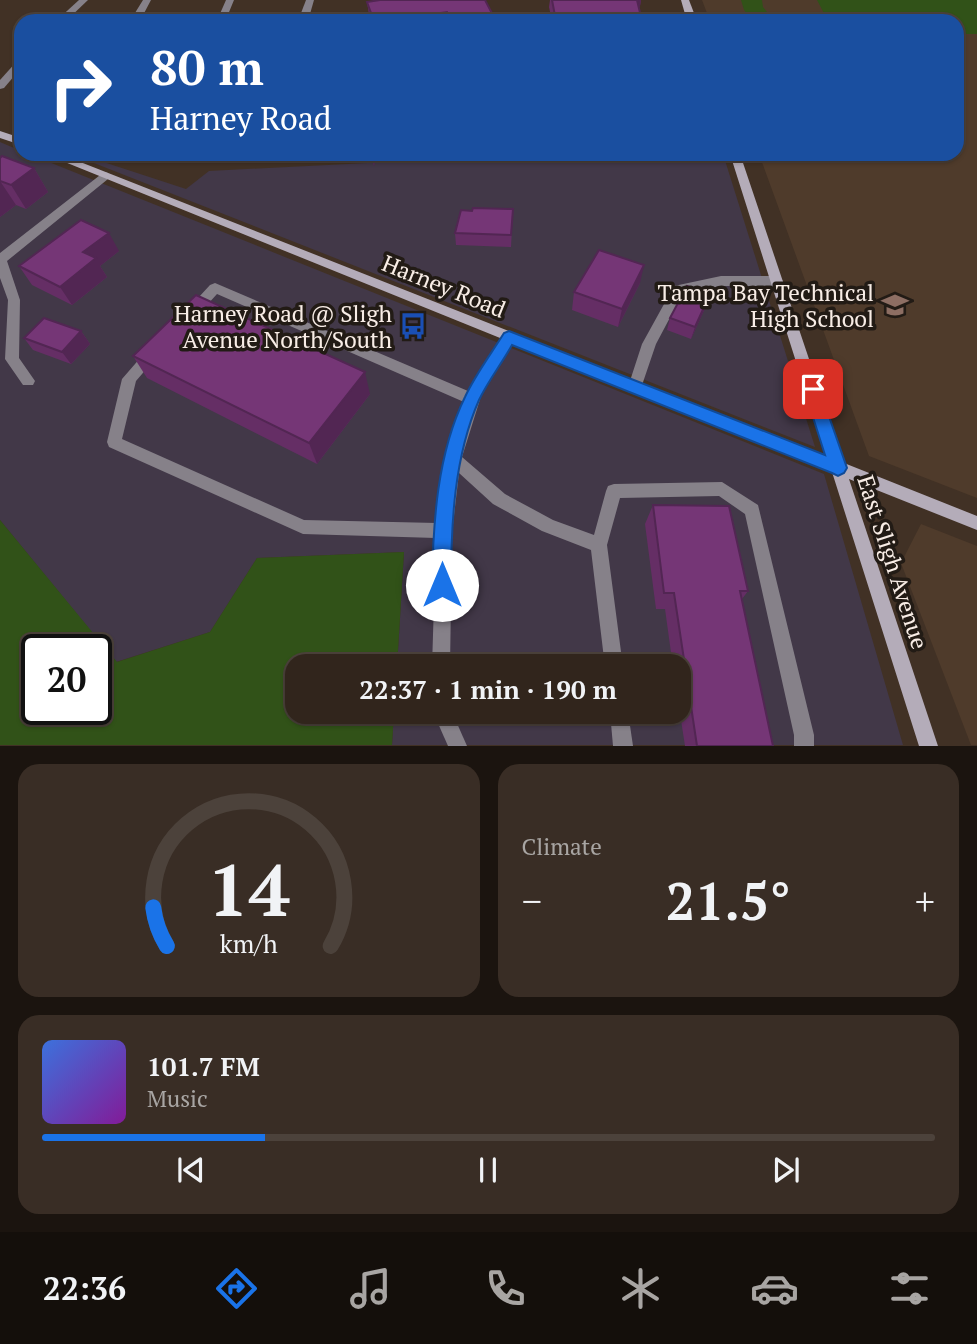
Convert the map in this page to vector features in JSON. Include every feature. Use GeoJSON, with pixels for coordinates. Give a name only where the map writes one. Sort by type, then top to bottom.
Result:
{"type":"FeatureCollection","features":[{"type":"Feature","properties":{"kind":"street","name":"Harney Road"},"geometry":{"type":"LineString","coordinates":[[67,161],[977,523]]}},
{"type":"Feature","properties":{"kind":"street","name":"East Sligh Avenue"},"geometry":{"type":"LineString","coordinates":[[737,161],[929,746]]}},
{"type":"Feature","properties":{"kind":"lane"},"geometry":{"type":"LineString","coordinates":[[69,14],[84,0]]}},
{"type":"Feature","properties":{"kind":"lane"},"geometry":{"type":"LineString","coordinates":[[0,86],[14,70]]}},
{"type":"Feature","properties":{"kind":"lane"},"geometry":{"type":"LineString","coordinates":[[28,381],[12,359],[14,300],[0,260],[104,176]]}},
{"type":"Feature","properties":{"kind":"lane"},"geometry":{"type":"LineString","coordinates":[[635,387],[649,344],[679,289],[721,281],[777,281]]}},
{"type":"Feature","properties":{"kind":"lane"},"geometry":{"type":"LineString","coordinates":[[442,531],[303,527],[114,442],[129,379],[215,288],[472,399]]}},
{"type":"Feature","properties":{"kind":"lane"},"geometry":{"type":"LineString","coordinates":[[441,654],[442,531],[453,458],[472,399],[509,337]]}},
{"type":"Feature","properties":{"kind":"lane"},"geometry":{"type":"LineString","coordinates":[[453,458],[499,499],[548,526],[599,545]]}},
{"type":"Feature","properties":{"kind":"lane"},"geometry":{"type":"LineString","coordinates":[[612,654],[599,545],[614,491],[722,489],[752,510],[804,735],[804,746]]}},
{"type":"Feature","properties":{"kind":"lane"},"geometry":{"type":"LineString","coordinates":[[447,724],[457,746]]}},
{"type":"Feature","properties":{"kind":"lane"},"geometry":{"type":"LineString","coordinates":[[620,724],[623,746]]}},
{"type":"Feature","properties":{"kind":"shaded area","name":"Tampa Bay Technical High School"},"geometry":{"type":"Polygon","coordinates":[[[702,0],[977,0],[977,498],[869,456],[762,161],[964,161],[964,14],[707,14],[702,0]]]}},
{"type":"Feature","properties":{"kind":"shaded area"},"geometry":{"type":"Polygon","coordinates":[[[0,142],[14,148],[14,161],[46,161],[824,474],[903,745],[392,745],[393,724],[691,724],[691,654],[398,654],[404,552],[257,558],[210,632],[116,662],[112,657],[112,634],[93,634],[0,520],[0,142]]]}},
{"type":"Feature","properties":{"kind":"shaded area"},"geometry":{"type":"Polygon","coordinates":[[[89,161],[100,161],[186,189],[209,171],[405,161],[725,161],[815,447],[89,161]]]}},
{"type":"Feature","properties":{"kind":"shaded area"},"geometry":{"type":"Polygon","coordinates":[[[921,524],[977,546],[977,745],[971,745],[901,563],[921,524]]]}},
{"type":"Feature","properties":{"kind":"green space"},"geometry":{"type":"Polygon","coordinates":[[[741,0],[762,0],[768,14],[747,14],[741,0]]]}},
{"type":"Feature","properties":{"kind":"green space"},"geometry":{"type":"Polygon","coordinates":[[[817,0],[977,0],[977,34],[964,34],[964,14],[824,14],[817,0]]]}},
{"type":"Feature","properties":{"kind":"green space"},"geometry":{"type":"Polygon","coordinates":[[[0,520],[94,634],[21,634],[21,725],[112,725],[112,656],[117,662],[210,632],[257,558],[404,552],[398,654],[285,654],[285,724],[393,724],[392,745],[0,745],[0,520]]]}},
{"type":"Feature","properties":{"kind":"building"},"geometry":{"type":"Polygon","coordinates":[[[485,0],[492,14],[371,14],[367,2],[485,0]]]}},
{"type":"Feature","properties":{"kind":"building"},"geometry":{"type":"Polygon","coordinates":[[[552,0],[637,0],[640,14],[555,14],[552,0]]]}},
{"type":"Feature","properties":{"kind":"building"},"geometry":{"type":"Polygon","coordinates":[[[2,156],[34,168],[11,185],[0,181],[2,156]]]}},
{"type":"Feature","properties":{"kind":"building"},"geometry":{"type":"Polygon","coordinates":[[[473,208],[513,209],[511,235],[455,233],[461,210],[472,211],[473,208]]]}},
{"type":"Feature","properties":{"kind":"building"},"geometry":{"type":"Polygon","coordinates":[[[81,220],[109,233],[83,252],[96,258],[60,287],[19,266],[81,220]]]}},
{"type":"Feature","properties":{"kind":"building"},"geometry":{"type":"Polygon","coordinates":[[[599,250],[644,265],[622,309],[574,292],[599,250]]]}},
{"type":"Feature","properties":{"kind":"building"},"geometry":{"type":"Polygon","coordinates":[[[687,286],[710,294],[695,327],[670,318],[687,286]]]}},
{"type":"Feature","properties":{"kind":"building"},"geometry":{"type":"Polygon","coordinates":[[[196,295],[365,372],[309,443],[133,356],[196,295]]]}},
{"type":"Feature","properties":{"kind":"building"},"geometry":{"type":"Polygon","coordinates":[[[44,318],[81,331],[62,352],[24,338],[44,318]]]}},
{"type":"Feature","properties":{"kind":"building"},"geometry":{"type":"Polygon","coordinates":[[[653,505],[729,506],[748,591],[740,591],[773,746],[697,746],[691,706],[691,654],[683,654],[674,593],[664,593],[653,505]]]}},
{"type":"Feature","properties":{"kind":"place","name":"Tampa Bay Technical High School"},"geometry":{"type":"Point","coordinates":[895,305]}},
{"type":"Feature","properties":{"kind":"place","name":"Harney Road @ Sligh Avenue North/South"},"geometry":{"type":"Point","coordinates":[413,326]}},
{"type":"Feature","properties":{"kind":"route"},"geometry":{"type":"LineString","coordinates":[[442,585],[442,531],[453,458],[472,399],[509,337],[838,468],[813,389]]}}]}
